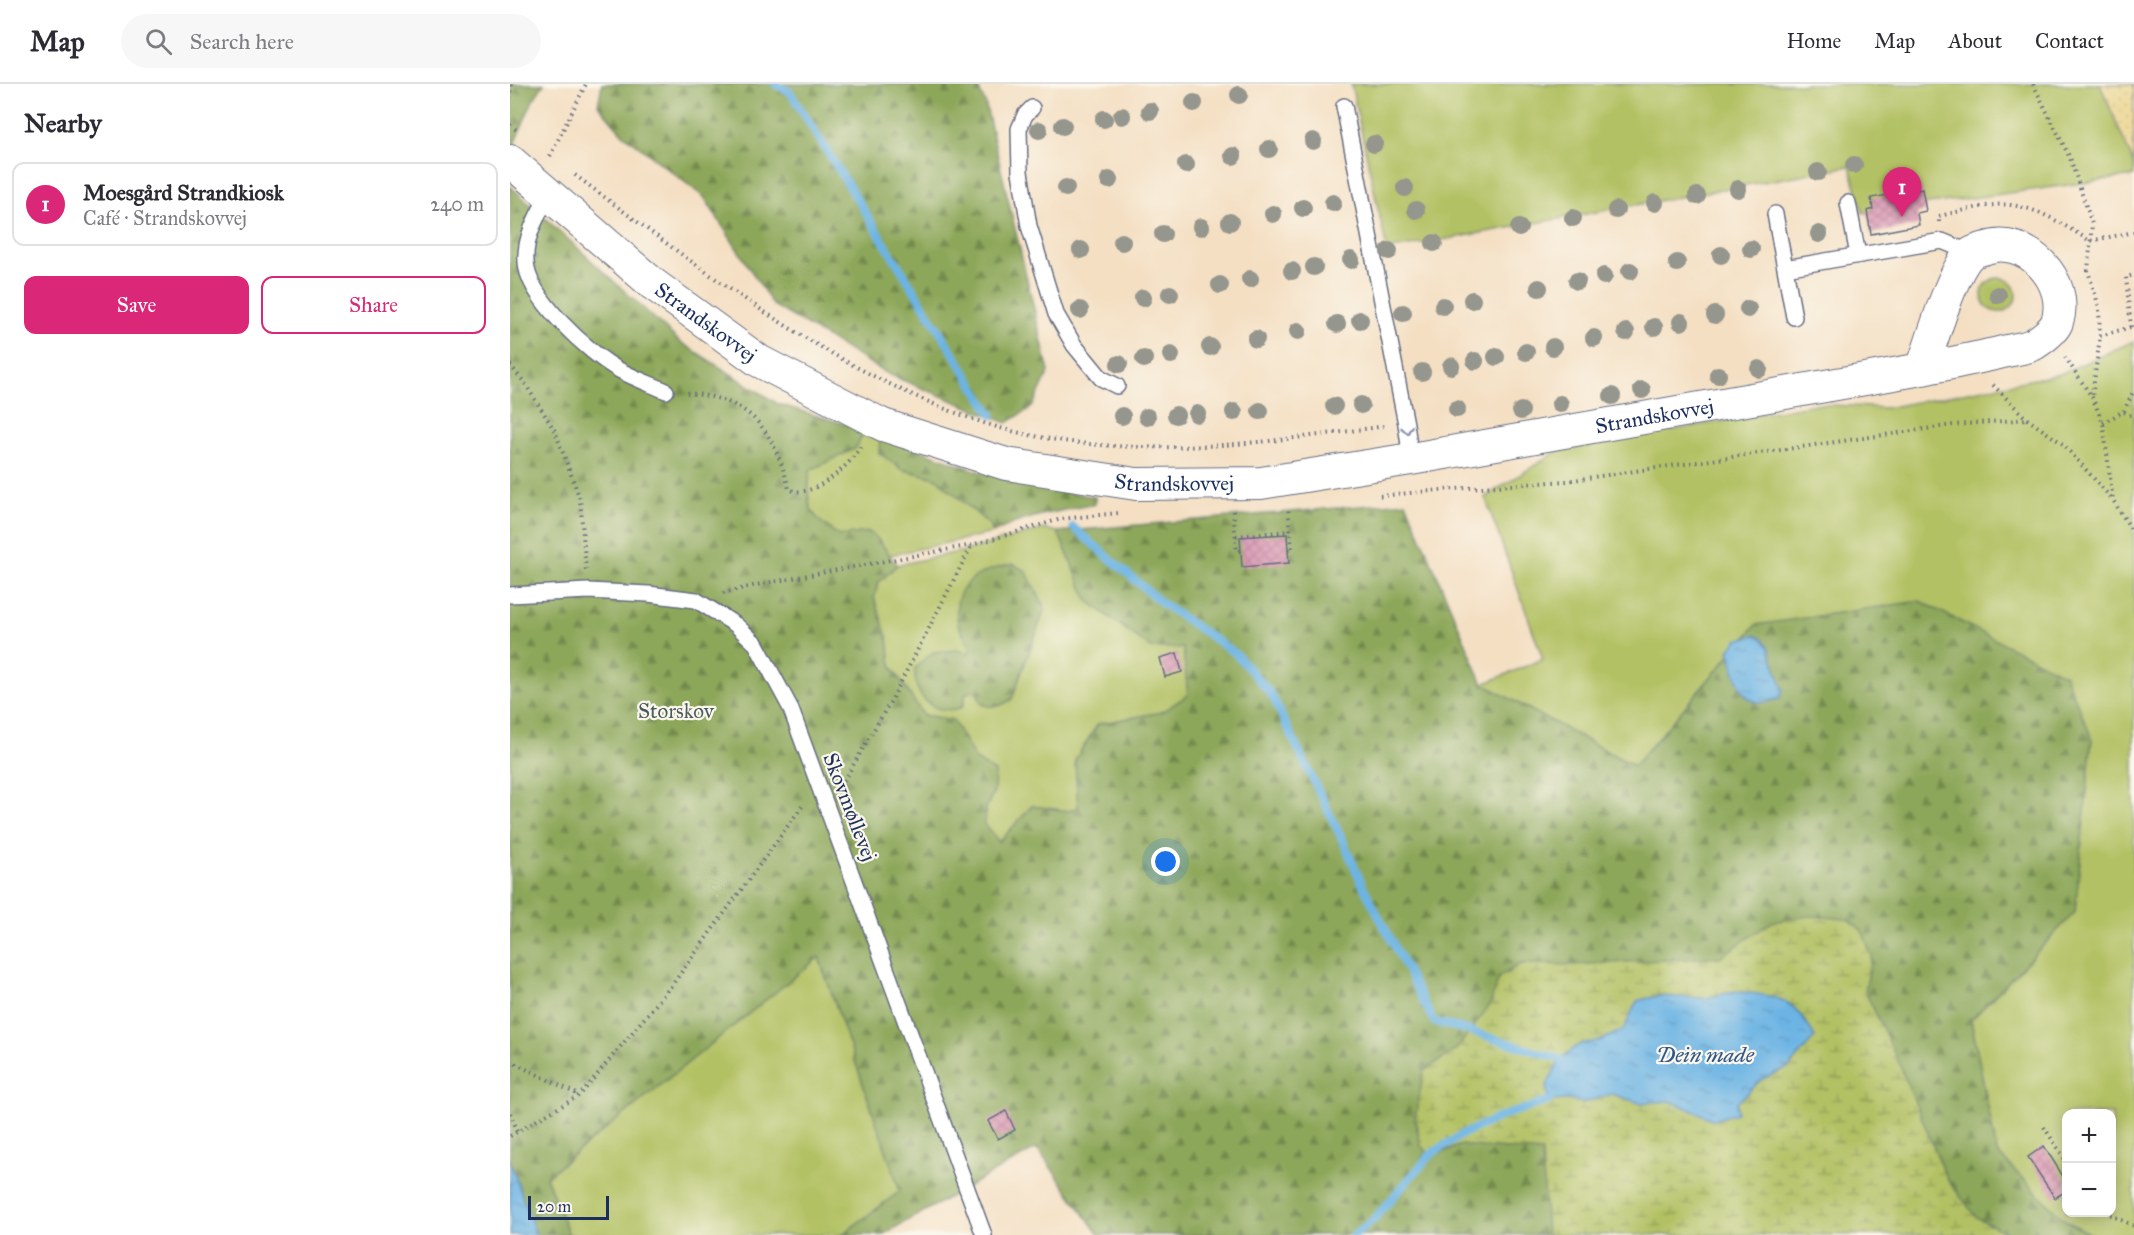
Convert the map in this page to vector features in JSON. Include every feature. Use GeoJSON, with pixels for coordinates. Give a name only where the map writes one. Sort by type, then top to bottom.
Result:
{"type":"FeatureCollection","features":[{"type":"Feature","properties":{"kind":"street","name":"Strandskovvej"},"geometry":{"type":"LineString","coordinates":[[518,149],[542,189],[653,284],[759,361],[883,425],[1006,464],[1136,484],[1261,483],[1411,459],[1973,359],[2032,345],[2046,334]]}},
{"type":"Feature","properties":{"kind":"street"},"geometry":{"type":"LineString","coordinates":[[1922,369],[1959,268],[1971,253],[1993,245],[2014,246],[2039,260],[2054,285],[2059,305],[2056,323],[2046,334]]}},
{"type":"Feature","properties":{"kind":"lane"},"geometry":{"type":"LineString","coordinates":[[1344,106],[1411,459]]}},
{"type":"Feature","properties":{"kind":"lane"},"geometry":{"type":"LineString","coordinates":[[1032,108],[1025,115],[1019,129],[1020,172],[1029,226],[1056,314],[1074,345],[1101,378],[1117,386]]}},
{"type":"Feature","properties":{"kind":"lane"},"geometry":{"type":"LineString","coordinates":[[542,189],[526,251],[525,264],[541,299],[569,331],[618,370],[666,391]]}},
{"type":"Feature","properties":{"kind":"lane"},"geometry":{"type":"LineString","coordinates":[[1848,203],[1858,255]]}},
{"type":"Feature","properties":{"kind":"lane"},"geometry":{"type":"LineString","coordinates":[[1775,214],[1794,317]]}},
{"type":"Feature","properties":{"kind":"lane"},"geometry":{"type":"LineString","coordinates":[[1785,268],[1942,241],[1971,253]]}},
{"type":"Feature","properties":{"kind":"lane","name":"Skovmøllevej"},"geometry":{"type":"LineString","coordinates":[[510,595],[588,591],[648,594],[696,600],[736,625],[756,645],[790,707],[984,1235]]}},
{"type":"Feature","properties":{"kind":"path"},"geometry":{"type":"LineString","coordinates":[[510,98],[511,84]]}},
{"type":"Feature","properties":{"kind":"path"},"geometry":{"type":"LineString","coordinates":[[542,189],[550,156],[586,84]]}},
{"type":"Feature","properties":{"kind":"path"},"geometry":{"type":"LineString","coordinates":[[2033,84],[2070,158],[2092,224],[2088,271],[2099,308],[2100,336],[2092,397]]}},
{"type":"Feature","properties":{"kind":"path"},"geometry":{"type":"LineString","coordinates":[[510,125],[518,149]]}},
{"type":"Feature","properties":{"kind":"path"},"geometry":{"type":"LineString","coordinates":[[542,150],[560,163]]}},
{"type":"Feature","properties":{"kind":"path"},"geometry":{"type":"LineString","coordinates":[[569,170],[721,284],[832,355],[926,401],[983,423],[1080,442],[1141,447],[1253,444],[1406,424]]}},
{"type":"Feature","properties":{"kind":"path"},"geometry":{"type":"LineString","coordinates":[[2100,336],[2133,327],[2126,276],[2134,275]]}},
{"type":"Feature","properties":{"kind":"path"},"geometry":{"type":"LineString","coordinates":[[2046,334],[2072,366],[2092,397],[2103,423],[2113,500]]}},
{"type":"Feature","properties":{"kind":"path"},"geometry":{"type":"LineString","coordinates":[[1973,359],[1997,391],[2027,419],[2063,444],[2113,500],[2134,534]]}},
{"type":"Feature","properties":{"kind":"path"},"geometry":{"type":"LineString","coordinates":[[510,365],[524,382],[555,432],[580,498],[588,591]]}},
{"type":"Feature","properties":{"kind":"path"},"geometry":{"type":"LineString","coordinates":[[2103,423],[2124,411],[2134,390]]}},
{"type":"Feature","properties":{"kind":"path"},"geometry":{"type":"LineString","coordinates":[[666,391],[714,396],[743,408],[764,428],[783,465],[789,489],[796,493],[810,490],[843,470],[857,453],[873,420]]}},
{"type":"Feature","properties":{"kind":"path"},"geometry":{"type":"LineString","coordinates":[[2124,411],[2134,417]]}},
{"type":"Feature","properties":{"kind":"path"},"geometry":{"type":"LineString","coordinates":[[1288,506],[1292,550],[1288,550]]}},
{"type":"Feature","properties":{"kind":"path"},"geometry":{"type":"LineString","coordinates":[[1233,510],[1237,551],[1241,551]]}},
{"type":"Feature","properties":{"kind":"path"},"geometry":{"type":"LineString","coordinates":[[1236,536],[1290,531]]}},
{"type":"Feature","properties":{"kind":"path"},"geometry":{"type":"LineString","coordinates":[[510,1136],[580,1095],[672,985],[809,797],[836,794],[892,699],[972,545]]}},
{"type":"Feature","properties":{"kind":"path"},"geometry":{"type":"LineString","coordinates":[[510,1061],[580,1095]]}},
{"type":"Feature","properties":{"kind":"path"},"geometry":{"type":"LineString","coordinates":[[510,1113],[518,1132]]}},
{"type":"Feature","properties":{"kind":"path"},"geometry":{"type":"LineString","coordinates":[[2044,1127],[2062,1154]]}},
{"type":"Feature","properties":{"kind":"path"},"geometry":{"type":"LineString","coordinates":[[2115,1217],[2134,1226]]}},
{"type":"Feature","properties":{"kind":"green space"},"geometry":{"type":"Polygon","coordinates":[[[510,84],[544,84],[533,100],[512,149],[510,147],[510,84]]]}},
{"type":"Feature","properties":{"kind":"green space"},"geometry":{"type":"Polygon","coordinates":[[[602,84],[976,84],[985,102],[1049,372],[1032,407],[1007,423],[888,374],[773,305],[704,197],[623,134],[598,105],[602,84]]]}},
{"type":"Feature","properties":{"kind":"green space"},"geometry":{"type":"Polygon","coordinates":[[[1351,84],[2100,84],[2134,164],[2134,176],[1863,213],[1850,166],[1387,250],[1351,84]]]}},
{"type":"Feature","properties":{"kind":"green space","name":"Storskov"},"geometry":{"type":"Polygon","coordinates":[[[510,186],[680,342],[778,404],[865,430],[856,448],[810,470],[808,493],[811,509],[820,521],[839,536],[869,532],[878,539],[897,565],[878,583],[874,598],[888,640],[891,666],[923,715],[953,720],[976,760],[995,772],[994,791],[986,808],[984,824],[999,842],[1032,806],[1069,811],[1078,807],[1075,760],[1098,724],[1162,712],[1188,695],[1183,648],[1151,648],[1088,601],[1058,532],[1406,502],[1483,684],[1634,766],[1756,625],[1920,601],[2065,675],[2092,738],[2075,912],[1971,1020],[1997,1153],[2063,1219],[2091,1235],[2010,1235],[1976,1217],[1947,1179],[1897,1059],[1865,991],[1872,956],[1772,922],[1720,957],[1573,965],[1521,964],[1499,977],[1491,1005],[1456,1050],[1424,1071],[1415,1119],[1421,1146],[1440,1153],[1462,1145],[1543,1152],[1547,1235],[1099,1235],[1037,1148],[882,1235],[842,1235],[900,1191],[819,957],[546,1177],[569,1235],[536,1235],[510,1161],[510,186]]]}},
{"type":"Feature","properties":{"kind":"green space"},"geometry":{"type":"Polygon","coordinates":[[[1999,278],[2011,283],[2016,295],[2011,307],[1999,312],[1987,307],[1982,295],[1987,283],[1999,278]]]}},
{"type":"Feature","properties":{"kind":"green space"},"geometry":{"type":"Polygon","coordinates":[[[2134,341],[2134,1235],[2091,1235],[2063,1219],[1997,1153],[1971,1020],[2075,912],[1756,625],[1634,766],[1483,684],[1543,659],[1485,497],[1556,452],[1815,404],[1886,408],[2060,374],[2134,341]]]}},
{"type":"Feature","properties":{"kind":"green space"},"geometry":{"type":"Polygon","coordinates":[[[865,430],[880,436],[901,469],[936,478],[990,525],[993,533],[890,555],[869,532],[839,536],[828,528],[811,509],[808,493],[810,470],[856,448],[865,430]]]}},
{"type":"Feature","properties":{"kind":"green space"},"geometry":{"type":"Polygon","coordinates":[[[880,436],[986,474],[1095,497],[1095,504],[1030,518],[993,533],[990,525],[936,478],[901,469],[879,453],[880,436]]]}},
{"type":"Feature","properties":{"kind":"green space"},"geometry":{"type":"Polygon","coordinates":[[[1044,529],[1058,532],[1088,601],[1183,647],[1188,696],[1162,712],[1098,724],[1075,760],[1078,807],[1069,811],[1032,806],[999,843],[984,824],[986,808],[994,791],[994,772],[976,760],[953,721],[923,715],[891,666],[888,640],[874,598],[878,583],[897,565],[963,551],[1044,529]]]}},
{"type":"Feature","properties":{"kind":"green space"},"geometry":{"type":"Polygon","coordinates":[[[1013,564],[1026,571],[1045,608],[1012,699],[1001,705],[990,706],[982,704],[977,693],[972,691],[966,693],[963,707],[943,709],[935,707],[922,696],[915,679],[915,668],[933,652],[958,650],[968,653],[971,648],[958,623],[957,609],[963,588],[989,570],[1013,564]]]}},
{"type":"Feature","properties":{"kind":"green space"},"geometry":{"type":"Polygon","coordinates":[[[1809,916],[1848,919],[1862,931],[1872,956],[1865,991],[1897,1059],[1947,1179],[1976,1217],[2010,1235],[1547,1235],[1542,1152],[1462,1145],[1431,1154],[1421,1146],[1415,1118],[1424,1071],[1456,1050],[1490,1005],[1499,977],[1521,964],[1573,965],[1720,957],[1772,922],[1809,916]]]}},
{"type":"Feature","properties":{"kind":"green space"},"geometry":{"type":"Polygon","coordinates":[[[819,957],[901,1191],[841,1235],[569,1235],[546,1177],[819,957]]]}},
{"type":"Feature","properties":{"kind":"sand"},"geometry":{"type":"Polygon","coordinates":[[[2100,84],[2134,84],[2134,164],[2100,84]]]}},
{"type":"Feature","properties":{"kind":"water"},"geometry":{"type":"Polygon","coordinates":[[[1755,635],[1763,639],[1769,648],[1783,689],[1780,698],[1767,702],[1757,702],[1743,691],[1738,682],[1729,650],[1737,640],[1755,635]]]}},
{"type":"Feature","properties":{"kind":"water","name":"Dein made"},"geometry":{"type":"Polygon","coordinates":[[[1735,991],[1769,996],[1788,1003],[1800,1014],[1815,1037],[1789,1067],[1761,1080],[1737,1103],[1737,1113],[1714,1120],[1670,1101],[1639,1103],[1612,1094],[1583,1103],[1567,1100],[1549,1101],[1546,1087],[1560,1059],[1580,1044],[1602,1040],[1624,1029],[1637,1001],[1657,996],[1707,998],[1735,991]]]}},
{"type":"Feature","properties":{"kind":"water"},"geometry":{"type":"Polygon","coordinates":[[[510,1161],[536,1235],[510,1235],[510,1161]]]}},
{"type":"Feature","properties":{"kind":"building"},"geometry":{"type":"Polygon","coordinates":[[[1922,189],[1926,211],[1917,213],[1919,225],[1871,234],[1867,211],[1873,209],[1871,198],[1922,189]]]}},
{"type":"Feature","properties":{"kind":"building"},"geometry":{"type":"Polygon","coordinates":[[[1287,534],[1289,563],[1242,567],[1240,537],[1287,534]]]}},
{"type":"Feature","properties":{"kind":"building"},"geometry":{"type":"Polygon","coordinates":[[[1177,653],[1182,672],[1165,677],[1160,658],[1177,653]]]}},
{"type":"Feature","properties":{"kind":"building"},"geometry":{"type":"Polygon","coordinates":[[[1006,1111],[1015,1130],[998,1139],[988,1121],[1006,1111]]]}},
{"type":"Feature","properties":{"kind":"building"},"geometry":{"type":"Polygon","coordinates":[[[2044,1146],[2062,1175],[2062,1194],[2055,1198],[2028,1157],[2044,1146]]]}},
{"type":"Feature","properties":{"kind":"waterway"},"geometry":{"type":"LineString","coordinates":[[775,84],[790,92],[992,415]]}},
{"type":"Feature","properties":{"kind":"waterway"},"geometry":{"type":"LineString","coordinates":[[1073,527],[1163,604],[1236,654],[1271,694],[1363,886],[1434,1022],[1560,1059]]}},
{"type":"Feature","properties":{"kind":"waterway"},"geometry":{"type":"LineString","coordinates":[[1354,1235],[1374,1219],[1431,1154],[1463,1134],[1502,1116],[1549,1101]]}},
{"type":"Feature","properties":{"kind":"place","name":"Moesgård Strandkiosk"},"geometry":{"type":"Point","coordinates":[1902,217]}}]}
